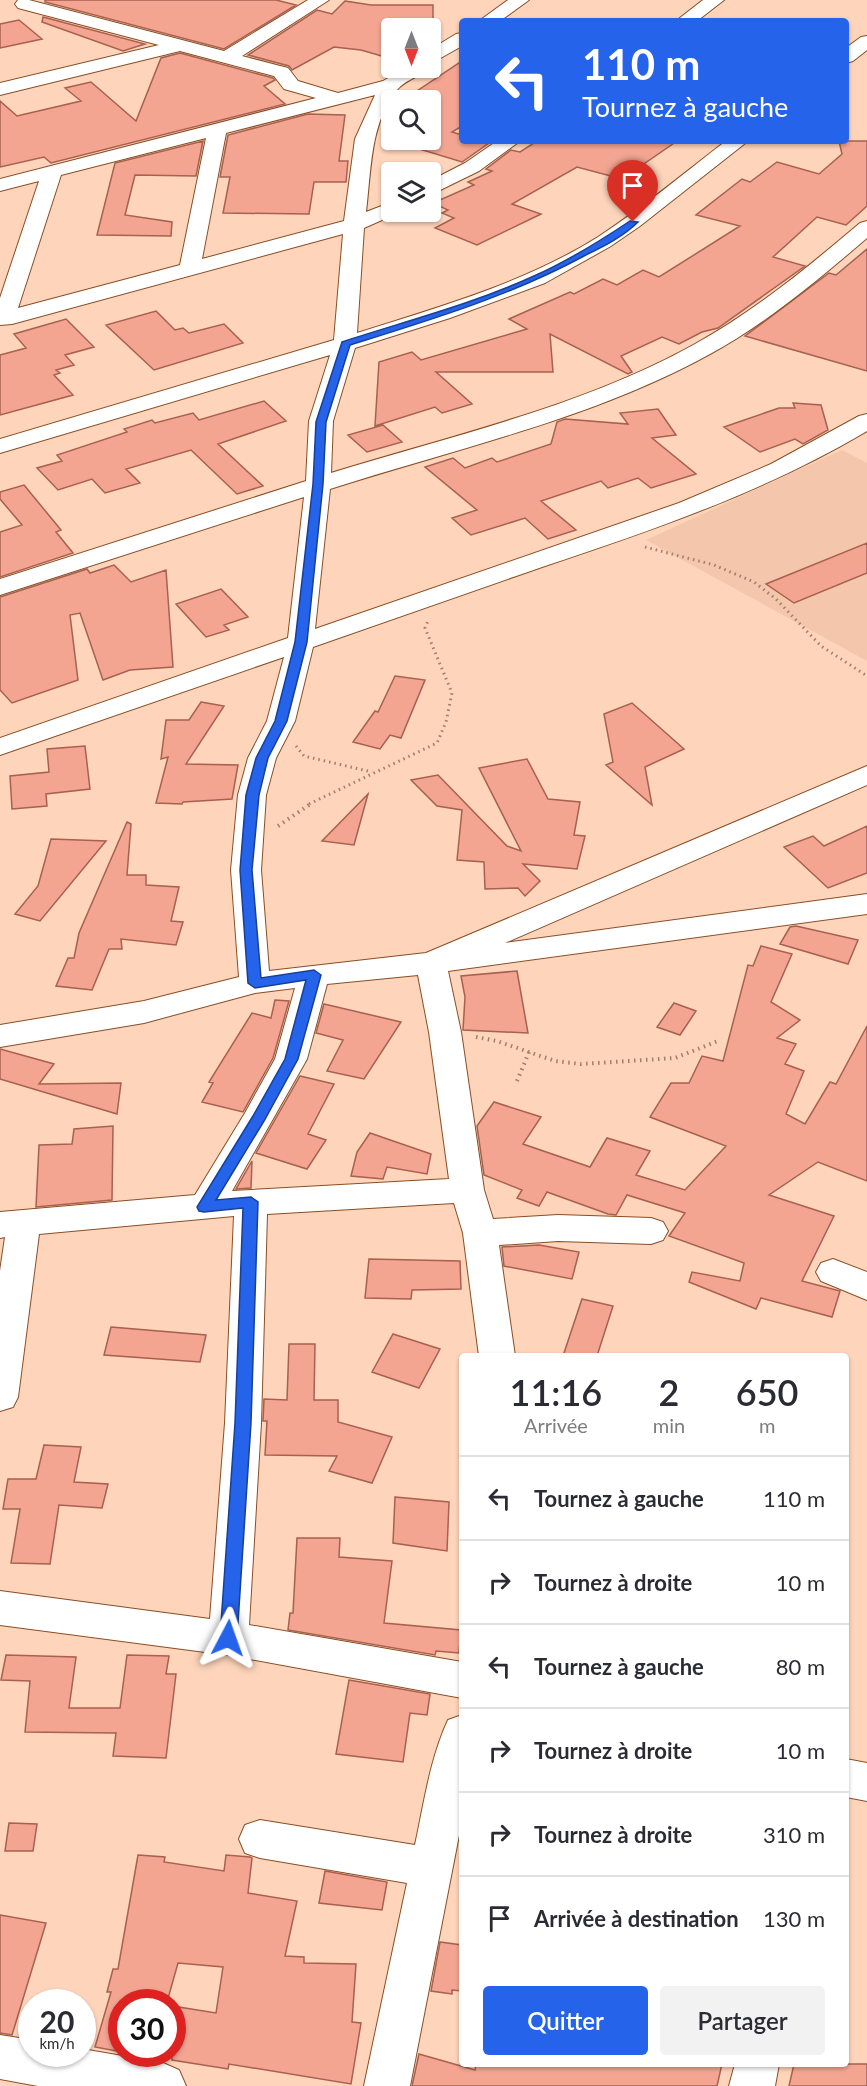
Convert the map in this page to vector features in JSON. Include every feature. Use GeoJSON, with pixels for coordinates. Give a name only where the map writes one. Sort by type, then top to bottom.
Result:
{"type":"FeatureCollection","features":[{"type":"Feature","properties":{"kind":"street"},"geometry":{"type":"LineString","coordinates":[[227,57],[318,0]]}},
{"type":"Feature","properties":{"kind":"street"},"geometry":{"type":"LineString","coordinates":[[493,18],[520,0]]}},
{"type":"Feature","properties":{"kind":"street"},"geometry":{"type":"LineString","coordinates":[[689,18],[715,0]]}},
{"type":"Feature","properties":{"kind":"street"},"geometry":{"type":"LineString","coordinates":[[24,4],[280,72],[291,86],[336,98],[375,112]]}},
{"type":"Feature","properties":{"kind":"street"},"geometry":{"type":"LineString","coordinates":[[441,52],[459,40]]}},
{"type":"Feature","properties":{"kind":"street"},"geometry":{"type":"LineString","coordinates":[[849,55],[867,40]]}},
{"type":"Feature","properties":{"kind":"street"},"geometry":{"type":"LineString","coordinates":[[0,88],[182,45]]}},
{"type":"Feature","properties":{"kind":"street"},"geometry":{"type":"LineString","coordinates":[[0,185],[390,86],[402,78]]}},
{"type":"Feature","properties":{"kind":"street"},"geometry":{"type":"LineString","coordinates":[[255,983],[246,870],[252,795],[262,758],[281,721],[301,642],[318,484],[321,422],[345,344],[354,225],[365,139],[375,112],[390,86]]}},
{"type":"Feature","properties":{"kind":"street"},"geometry":{"type":"LineString","coordinates":[[189,268],[217,131]]}},
{"type":"Feature","properties":{"kind":"street"},"geometry":{"type":"LineString","coordinates":[[441,183],[472,167],[506,144]]}},
{"type":"Feature","properties":{"kind":"street"},"geometry":{"type":"LineString","coordinates":[[0,446],[345,344],[489,297],[554,269],[633,222],[734,144]]}},
{"type":"Feature","properties":{"kind":"street"},"geometry":{"type":"LineString","coordinates":[[52,172],[4,319],[354,225],[381,213]]}},
{"type":"Feature","properties":{"kind":"street"},"geometry":{"type":"LineString","coordinates":[[0,587],[318,484],[578,405],[644,379],[702,350],[759,316],[802,283],[867,227]]}},
{"type":"Feature","properties":{"kind":"street"},"geometry":{"type":"LineString","coordinates":[[0,747],[610,535],[757,481],[832,443],[867,421]]}},
{"type":"Feature","properties":{"kind":"street"},"geometry":{"type":"LineString","coordinates":[[431,963],[867,775]]}},
{"type":"Feature","properties":{"kind":"street"},"geometry":{"type":"LineString","coordinates":[[0,1036],[144,1012],[255,983],[431,963],[867,904]]}},
{"type":"Feature","properties":{"kind":"street"},"geometry":{"type":"LineString","coordinates":[[431,963],[445,1032],[467,1190],[480,1233],[497,1353]]}},
{"type":"Feature","properties":{"kind":"street"},"geometry":{"type":"LineString","coordinates":[[204,1207],[259,1118],[291,1059],[314,975]]}},
{"type":"Feature","properties":{"kind":"street"},"geometry":{"type":"LineString","coordinates":[[0,1397],[12,1223],[251,1202],[467,1190]]}},
{"type":"Feature","properties":{"kind":"street"},"geometry":{"type":"LineString","coordinates":[[228,1638],[243,1423],[251,1202]]}},
{"type":"Feature","properties":{"kind":"street"},"geometry":{"type":"LineString","coordinates":[[480,1233],[558,1228],[651,1231]]}},
{"type":"Feature","properties":{"kind":"street"},"geometry":{"type":"LineString","coordinates":[[833,1272],[867,1287]]}},
{"type":"Feature","properties":{"kind":"street"},"geometry":{"type":"LineString","coordinates":[[0,1608],[228,1638],[459,1679]]}},
{"type":"Feature","properties":{"kind":"street"},"geometry":{"type":"LineString","coordinates":[[387,2086],[450,1771],[459,1742]]}},
{"type":"Feature","properties":{"kind":"street"},"geometry":{"type":"LineString","coordinates":[[849,1779],[867,1782]]}},
{"type":"Feature","properties":{"kind":"street"},"geometry":{"type":"LineString","coordinates":[[260,1839],[431,1867]]}},
{"type":"Feature","properties":{"kind":"street"},"geometry":{"type":"LineString","coordinates":[[0,2057],[163,2086]]}},
{"type":"Feature","properties":{"kind":"street"},"geometry":{"type":"LineString","coordinates":[[752,2086],[756,2067]]}},
{"type":"Feature","properties":{"kind":"path"},"geometry":{"type":"LineString","coordinates":[[610,535],[651,549],[710,562],[741,574],[757,583],[808,634],[842,662],[867,676]]}},
{"type":"Feature","properties":{"kind":"path"},"geometry":{"type":"LineString","coordinates":[[246,870],[275,829],[302,808],[437,743],[446,723],[452,693],[425,628],[430,616],[462,587]]}},
{"type":"Feature","properties":{"kind":"path"},"geometry":{"type":"LineString","coordinates":[[281,721],[290,740],[304,756],[373,772]]}},
{"type":"Feature","properties":{"kind":"path"},"geometry":{"type":"LineString","coordinates":[[445,1032],[497,1041],[555,1061],[581,1064],[675,1058],[717,1041]]}},
{"type":"Feature","properties":{"kind":"path"},"geometry":{"type":"LineString","coordinates":[[517,1081],[529,1052]]}},
{"type":"Feature","properties":{"kind":"shaded area"},"geometry":{"type":"Polygon","coordinates":[[[842,450],[867,463],[867,661],[646,540],[842,450]]]}},
{"type":"Feature","properties":{"kind":"building"},"geometry":{"type":"Polygon","coordinates":[[[45,0],[276,0],[296,5],[224,49],[45,2],[45,0]]]}},
{"type":"Feature","properties":{"kind":"building"},"geometry":{"type":"Polygon","coordinates":[[[345,1],[371,5],[433,5],[433,18],[381,18],[381,56],[361,50],[334,47],[292,70],[289,66],[248,55],[317,10],[332,14],[345,1]]]}},
{"type":"Feature","properties":{"kind":"building"},"geometry":{"type":"Polygon","coordinates":[[[43,17],[145,44],[123,51],[42,22],[43,17]]]}},
{"type":"Feature","properties":{"kind":"building"},"geometry":{"type":"Polygon","coordinates":[[[19,20],[42,39],[0,48],[0,24],[19,20]]]}},
{"type":"Feature","properties":{"kind":"building"},"geometry":{"type":"Polygon","coordinates":[[[180,53],[273,78],[275,80],[264,86],[285,104],[51,163],[44,157],[0,167],[0,101],[17,116],[81,101],[65,88],[91,82],[136,121],[161,58],[180,53]]]}},
{"type":"Feature","properties":{"kind":"building"},"geometry":{"type":"Polygon","coordinates":[[[459,63],[459,128],[452,132],[459,134],[459,144],[488,144],[462,162],[423,150],[441,150],[441,90],[418,90],[436,78],[441,78],[441,75],[459,63]]]}},
{"type":"Feature","properties":{"kind":"building"},"geometry":{"type":"Polygon","coordinates":[[[308,114],[345,115],[339,161],[348,161],[346,182],[314,182],[309,214],[223,213],[230,177],[220,177],[228,135],[308,114]]]}},
{"type":"Feature","properties":{"kind":"building"},"geometry":{"type":"Polygon","coordinates":[[[203,141],[196,176],[135,175],[125,215],[172,222],[171,236],[97,235],[115,163],[203,141]]]}},
{"type":"Feature","properties":{"kind":"building"},"geometry":{"type":"Polygon","coordinates":[[[849,141],[867,141],[867,206],[846,225],[817,217],[773,257],[805,266],[718,328],[702,332],[679,344],[662,337],[621,356],[632,372],[628,374],[550,334],[553,372],[436,372],[472,404],[442,413],[435,407],[375,426],[379,362],[412,352],[421,360],[527,329],[509,319],[570,292],[574,294],[603,279],[617,285],[643,270],[659,277],[740,226],[696,215],[742,179],[750,182],[777,162],[819,174],[842,154],[840,144],[849,144],[849,141]]]}},
{"type":"Feature","properties":{"kind":"building"},"geometry":{"type":"Polygon","coordinates":[[[532,144],[673,144],[622,179],[577,167],[512,204],[541,214],[477,245],[435,228],[454,218],[442,213],[448,210],[441,207],[441,199],[474,185],[468,182],[492,171],[486,169],[511,150],[520,152],[532,144]]]}},
{"type":"Feature","properties":{"kind":"building"},"geometry":{"type":"Polygon","coordinates":[[[867,249],[867,371],[745,336],[829,273],[836,275],[867,249]]]}},
{"type":"Feature","properties":{"kind":"building"},"geometry":{"type":"Polygon","coordinates":[[[156,311],[175,330],[183,328],[189,333],[224,324],[243,343],[154,370],[106,325],[156,311]]]}},
{"type":"Feature","properties":{"kind":"building"},"geometry":{"type":"Polygon","coordinates":[[[66,319],[94,347],[65,355],[74,365],[56,370],[60,373],[54,375],[73,395],[0,415],[0,355],[26,348],[14,334],[66,319]]]}},
{"type":"Feature","properties":{"kind":"building"},"geometry":{"type":"Polygon","coordinates":[[[264,401],[286,421],[218,444],[263,486],[237,494],[191,450],[126,469],[140,483],[105,493],[92,479],[58,490],[37,468],[62,461],[57,455],[127,432],[124,429],[152,420],[155,423],[193,413],[199,420],[264,401]]]}},
{"type":"Feature","properties":{"kind":"building"},"geometry":{"type":"Polygon","coordinates":[[[793,403],[821,405],[828,430],[803,444],[795,439],[760,452],[724,427],[779,408],[795,408],[793,403]]]}},
{"type":"Feature","properties":{"kind":"building"},"geometry":{"type":"Polygon","coordinates":[[[658,409],[676,435],[652,438],[696,474],[651,488],[638,478],[608,488],[601,481],[541,501],[576,530],[548,539],[525,518],[471,535],[452,518],[477,510],[425,467],[453,458],[465,468],[492,458],[497,462],[551,444],[557,422],[565,419],[628,424],[620,413],[658,409]]]}},
{"type":"Feature","properties":{"kind":"building"},"geometry":{"type":"Polygon","coordinates":[[[383,425],[402,442],[367,452],[348,435],[383,425]]]}},
{"type":"Feature","properties":{"kind":"building"},"geometry":{"type":"Polygon","coordinates":[[[24,485],[61,530],[56,532],[73,553],[0,577],[0,532],[22,525],[0,499],[0,492],[24,485]]]}},
{"type":"Feature","properties":{"kind":"building"},"geometry":{"type":"Polygon","coordinates":[[[867,543],[867,573],[794,603],[766,584],[867,543]]]}},
{"type":"Feature","properties":{"kind":"building"},"geometry":{"type":"Polygon","coordinates":[[[114,565],[131,582],[166,570],[173,667],[130,670],[103,680],[80,613],[70,615],[78,680],[12,703],[0,690],[0,597],[87,569],[90,573],[114,565]]]}},
{"type":"Feature","properties":{"kind":"building"},"geometry":{"type":"Polygon","coordinates":[[[221,589],[248,617],[224,625],[229,630],[206,637],[176,604],[221,589]]]}},
{"type":"Feature","properties":{"kind":"building"},"geometry":{"type":"Polygon","coordinates":[[[395,676],[425,680],[401,738],[390,735],[380,749],[353,742],[375,711],[378,712],[395,676]]]}},
{"type":"Feature","properties":{"kind":"building"},"geometry":{"type":"Polygon","coordinates":[[[201,702],[224,706],[186,764],[238,765],[232,799],[183,802],[182,804],[156,803],[168,757],[161,759],[166,720],[189,720],[201,702]]]}},
{"type":"Feature","properties":{"kind":"building"},"geometry":{"type":"Polygon","coordinates":[[[632,703],[684,749],[645,767],[652,805],[606,765],[613,762],[604,714],[632,703]]]}},
{"type":"Feature","properties":{"kind":"building"},"geometry":{"type":"Polygon","coordinates":[[[85,746],[90,789],[46,794],[47,806],[12,809],[10,776],[49,772],[47,749],[85,746]]]}},
{"type":"Feature","properties":{"kind":"building"},"geometry":{"type":"Polygon","coordinates":[[[527,759],[548,799],[580,802],[574,835],[585,836],[577,869],[523,864],[540,881],[525,896],[518,888],[485,889],[484,862],[457,860],[462,810],[437,806],[411,780],[438,775],[507,846],[521,851],[479,768],[527,759]]]}},
{"type":"Feature","properties":{"kind":"building"},"geometry":{"type":"Polygon","coordinates":[[[368,794],[354,845],[322,841],[368,794]]]}},
{"type":"Feature","properties":{"kind":"building"},"geometry":{"type":"Polygon","coordinates":[[[127,822],[131,824],[127,875],[146,875],[146,885],[179,887],[171,921],[183,922],[176,945],[121,939],[122,949],[109,949],[92,990],[56,986],[68,958],[74,958],[79,933],[127,822]]]}},
{"type":"Feature","properties":{"kind":"building"},"geometry":{"type":"Polygon","coordinates":[[[867,826],[867,873],[828,888],[784,847],[813,836],[824,846],[867,826]]]}},
{"type":"Feature","properties":{"kind":"building"},"geometry":{"type":"Polygon","coordinates":[[[51,839],[106,841],[40,921],[15,914],[38,886],[51,839]]]}},
{"type":"Feature","properties":{"kind":"building"},"geometry":{"type":"Polygon","coordinates":[[[796,926],[858,940],[848,964],[780,944],[790,927],[796,926]]]}},
{"type":"Feature","properties":{"kind":"building"},"geometry":{"type":"Polygon","coordinates":[[[761,946],[792,954],[771,1002],[800,1020],[777,1038],[796,1044],[785,1064],[804,1071],[786,1114],[805,1124],[830,1082],[836,1084],[867,1026],[867,1181],[818,1162],[769,1195],[834,1216],[802,1281],[840,1291],[832,1317],[761,1298],[756,1309],[689,1282],[692,1272],[740,1281],[744,1263],[669,1236],[685,1213],[627,1195],[616,1215],[547,1192],[539,1206],[517,1198],[522,1190],[484,1175],[477,1126],[494,1102],[541,1117],[523,1144],[590,1167],[607,1138],[650,1151],[636,1175],[685,1190],[726,1146],[650,1117],[671,1083],[689,1083],[702,1056],[723,1061],[748,965],[753,966],[761,946]]]}},
{"type":"Feature","properties":{"kind":"building"},"geometry":{"type":"Polygon","coordinates":[[[517,971],[528,1033],[463,1030],[465,997],[461,976],[517,971]]]}},
{"type":"Feature","properties":{"kind":"building"},"geometry":{"type":"Polygon","coordinates":[[[275,1000],[289,1001],[273,1058],[243,1112],[202,1102],[213,1083],[209,1082],[252,1013],[271,1018],[275,1000]]]}},
{"type":"Feature","properties":{"kind":"building"},"geometry":{"type":"Polygon","coordinates":[[[674,1003],[696,1011],[680,1035],[657,1027],[674,1003]]]}},
{"type":"Feature","properties":{"kind":"building"},"geometry":{"type":"Polygon","coordinates":[[[324,1004],[401,1022],[364,1079],[327,1071],[343,1040],[316,1033],[324,1004]]]}},
{"type":"Feature","properties":{"kind":"building"},"geometry":{"type":"Polygon","coordinates":[[[0,1049],[54,1064],[39,1084],[121,1083],[117,1114],[0,1079],[0,1049]]]}},
{"type":"Feature","properties":{"kind":"building"},"geometry":{"type":"Polygon","coordinates":[[[300,1076],[334,1084],[308,1134],[326,1140],[307,1169],[256,1153],[300,1076]]]}},
{"type":"Feature","properties":{"kind":"building"},"geometry":{"type":"Polygon","coordinates":[[[113,1126],[112,1200],[36,1207],[39,1145],[72,1144],[74,1129],[113,1126]]]}},
{"type":"Feature","properties":{"kind":"building"},"geometry":{"type":"Polygon","coordinates":[[[370,1133],[431,1154],[427,1174],[387,1167],[383,1179],[351,1176],[357,1152],[370,1133]]]}},
{"type":"Feature","properties":{"kind":"building"},"geometry":{"type":"Polygon","coordinates":[[[252,1161],[251,1188],[236,1189],[252,1161]]]}},
{"type":"Feature","properties":{"kind":"building"},"geometry":{"type":"Polygon","coordinates":[[[539,1245],[579,1252],[572,1279],[504,1266],[502,1247],[539,1245]]]}},
{"type":"Feature","properties":{"kind":"building"},"geometry":{"type":"Polygon","coordinates":[[[369,1259],[460,1261],[461,1289],[412,1290],[411,1299],[365,1298],[369,1259]]]}},
{"type":"Feature","properties":{"kind":"building"},"geometry":{"type":"Polygon","coordinates":[[[582,1299],[613,1306],[598,1353],[564,1353],[582,1299]]]}},
{"type":"Feature","properties":{"kind":"building"},"geometry":{"type":"Polygon","coordinates":[[[111,1327],[206,1335],[200,1362],[104,1355],[111,1327]]]}},
{"type":"Feature","properties":{"kind":"building"},"geometry":{"type":"Polygon","coordinates":[[[393,1334],[440,1349],[419,1388],[372,1372],[393,1334]]]}},
{"type":"Feature","properties":{"kind":"building"},"geometry":{"type":"Polygon","coordinates":[[[289,1344],[315,1344],[314,1400],[338,1400],[338,1422],[392,1437],[372,1483],[329,1471],[337,1456],[265,1455],[267,1421],[263,1421],[264,1399],[287,1400],[289,1344]]]}},
{"type":"Feature","properties":{"kind":"building"},"geometry":{"type":"Polygon","coordinates":[[[44,1445],[81,1447],[74,1482],[108,1484],[102,1508],[59,1505],[50,1564],[11,1563],[20,1509],[3,1509],[8,1479],[36,1479],[44,1445]]]}},
{"type":"Feature","properties":{"kind":"building"},"geometry":{"type":"Polygon","coordinates":[[[395,1497],[449,1502],[447,1551],[393,1543],[395,1497]]]}},
{"type":"Feature","properties":{"kind":"building"},"geometry":{"type":"Polygon","coordinates":[[[297,1538],[340,1538],[339,1557],[392,1561],[384,1623],[459,1630],[459,1653],[436,1651],[435,1655],[288,1630],[290,1613],[293,1613],[297,1538]]]}},
{"type":"Feature","properties":{"kind":"building"},"geometry":{"type":"Polygon","coordinates":[[[6,1655],[76,1657],[69,1708],[120,1708],[127,1655],[169,1656],[166,1674],[176,1674],[166,1758],[113,1756],[116,1733],[25,1732],[30,1681],[1,1680],[6,1655]]]}},
{"type":"Feature","properties":{"kind":"building"},"geometry":{"type":"Polygon","coordinates":[[[349,1680],[430,1694],[427,1715],[410,1713],[403,1762],[336,1754],[349,1680]]]}},
{"type":"Feature","properties":{"kind":"building"},"geometry":{"type":"Polygon","coordinates":[[[9,1823],[37,1824],[33,1851],[5,1851],[9,1823]]]}},
{"type":"Feature","properties":{"kind":"building"},"geometry":{"type":"Polygon","coordinates":[[[138,1855],[165,1857],[164,1862],[224,1871],[226,1855],[250,1857],[252,1858],[248,1893],[297,1901],[285,1956],[304,1957],[304,1963],[356,1964],[352,2022],[361,2023],[351,2084],[229,2064],[228,2069],[186,2062],[186,2008],[216,2013],[223,1967],[178,1963],[171,1989],[108,1989],[107,1992],[113,1969],[118,1969],[138,1855]]]}},
{"type":"Feature","properties":{"kind":"building"},"geometry":{"type":"Polygon","coordinates":[[[325,1871],[387,1882],[382,1910],[319,1903],[325,1871]]]}},
{"type":"Feature","properties":{"kind":"building"},"geometry":{"type":"Polygon","coordinates":[[[0,1915],[46,1923],[26,1989],[18,1989],[18,2015],[12,2035],[0,2033],[0,1915]]]}},
{"type":"Feature","properties":{"kind":"building"},"geometry":{"type":"Polygon","coordinates":[[[440,1942],[459,1945],[459,1991],[452,1990],[452,1994],[431,1991],[440,1942]]]}},
{"type":"Feature","properties":{"kind":"building"},"geometry":{"type":"Polygon","coordinates":[[[108,2002],[108,2049],[96,2047],[108,2002]]]}},
{"type":"Feature","properties":{"kind":"building"},"geometry":{"type":"Polygon","coordinates":[[[419,2054],[475,2070],[476,2067],[721,2067],[717,2086],[412,2086],[419,2054]]]}},
{"type":"Feature","properties":{"kind":"building"},"geometry":{"type":"Polygon","coordinates":[[[849,2064],[867,2064],[867,2086],[789,2086],[793,2067],[849,2067],[849,2064]]]}},
{"type":"Feature","properties":{"kind":"route"},"geometry":{"type":"LineString","coordinates":[[228,1638],[243,1423],[251,1202],[204,1207],[259,1118],[291,1059],[314,975],[255,983],[246,870],[252,795],[262,758],[281,721],[301,642],[318,484],[321,422],[345,344],[489,297],[537,278],[604,242],[633,222]]}}]}
